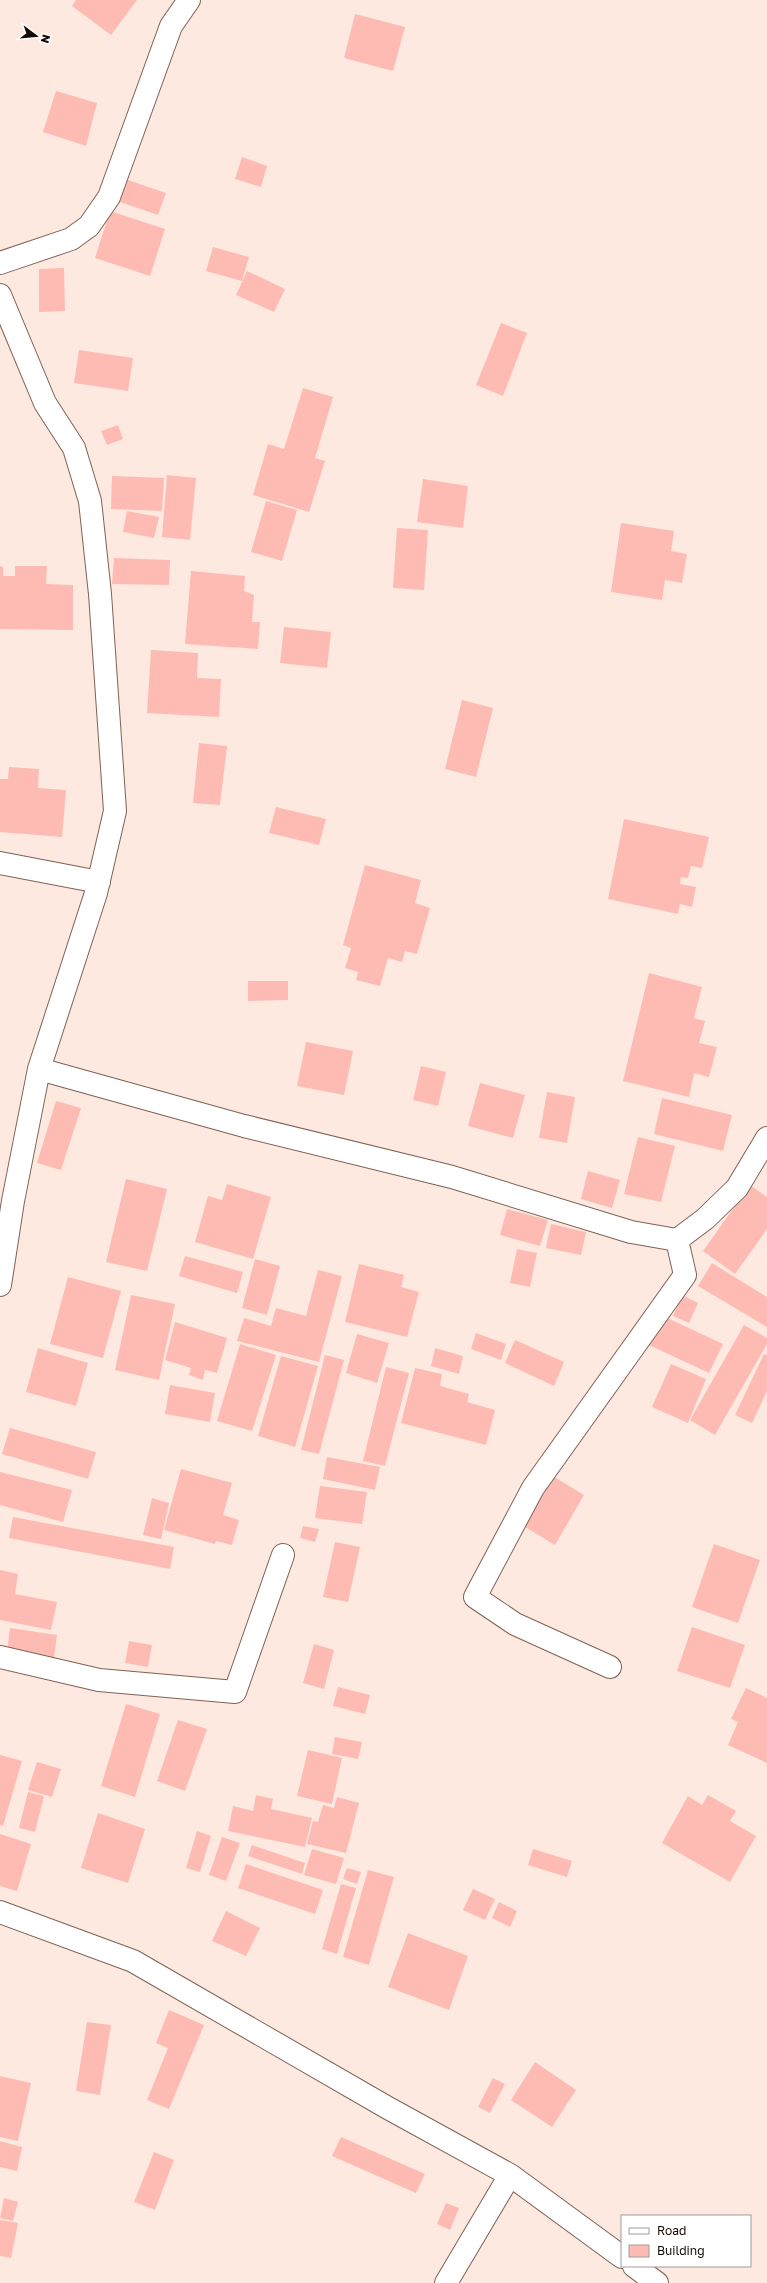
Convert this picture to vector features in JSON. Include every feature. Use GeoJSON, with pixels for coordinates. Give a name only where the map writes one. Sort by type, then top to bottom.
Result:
{"type":"FeatureCollection","features":[{"type":"Feature","properties":{"kind":"street"},"geometry":{"type":"LineString","coordinates":[[0,263],[71,238],[89,226],[109,197],[171,26],[189,0]]}},
{"type":"Feature","properties":{"kind":"street"},"geometry":{"type":"LineString","coordinates":[[0,295],[45,403],[74,448],[90,501],[100,594],[115,810],[99,882],[39,1069],[7,1200],[0,1285]]}},
{"type":"Feature","properties":{"kind":"street"},"geometry":{"type":"LineString","coordinates":[[0,863],[99,882]]}},
{"type":"Feature","properties":{"kind":"street"},"geometry":{"type":"LineString","coordinates":[[39,1069],[244,1126],[452,1177],[631,1232],[677,1240],[706,1219],[737,1188],[767,1138]]}},
{"type":"Feature","properties":{"kind":"street"},"geometry":{"type":"LineString","coordinates":[[610,1667],[515,1624],[475,1597],[533,1488],[685,1274],[677,1240]]}},
{"type":"Feature","properties":{"kind":"street"},"geometry":{"type":"LineString","coordinates":[[0,1657],[99,1680],[235,1692],[283,1555]]}},
{"type":"Feature","properties":{"kind":"street"},"geometry":{"type":"LineString","coordinates":[[0,1912],[133,1961],[388,2108],[510,2175],[621,2256]]}},
{"type":"Feature","properties":{"kind":"street"},"geometry":{"type":"LineString","coordinates":[[446,2283],[510,2175]]}},
{"type":"Feature","properties":{"kind":"street"},"geometry":{"type":"LineString","coordinates":[[635,2267],[657,2283]]}},
{"type":"Feature","properties":{"kind":"building"},"geometry":{"type":"Polygon","coordinates":[[[76,0],[137,0],[111,35],[72,6],[76,0]]]}},
{"type":"Feature","properties":{"kind":"building"},"geometry":{"type":"Polygon","coordinates":[[[355,14],[405,27],[393,71],[344,58],[355,14]]]}},
{"type":"Feature","properties":{"kind":"building"},"geometry":{"type":"Polygon","coordinates":[[[56,91],[97,103],[86,146],[43,132],[56,91]]]}},
{"type":"Feature","properties":{"kind":"building"},"geometry":{"type":"Polygon","coordinates":[[[242,157],[267,166],[261,187],[235,179],[242,157]]]}},
{"type":"Feature","properties":{"kind":"building"},"geometry":{"type":"Polygon","coordinates":[[[122,178],[166,193],[158,215],[114,200],[122,178]]]}},
{"type":"Feature","properties":{"kind":"building"},"geometry":{"type":"Polygon","coordinates":[[[110,211],[165,229],[150,276],[95,258],[110,211]]]}},
{"type":"Feature","properties":{"kind":"building"},"geometry":{"type":"Polygon","coordinates":[[[213,247],[249,257],[242,281],[206,271],[213,247]]]}},
{"type":"Feature","properties":{"kind":"building"},"geometry":{"type":"Polygon","coordinates":[[[64,268],[65,311],[39,312],[39,269],[64,268]]]}},
{"type":"Feature","properties":{"kind":"building"},"geometry":{"type":"Polygon","coordinates":[[[247,271],[285,289],[274,312],[236,295],[247,271]]]}},
{"type":"Feature","properties":{"kind":"building"},"geometry":{"type":"Polygon","coordinates":[[[501,323],[527,333],[503,396],[476,385],[501,323]]]}},
{"type":"Feature","properties":{"kind":"building"},"geometry":{"type":"Polygon","coordinates":[[[79,350],[133,358],[128,391],[74,383],[79,350]]]}},
{"type":"Feature","properties":{"kind":"building"},"geometry":{"type":"Polygon","coordinates":[[[303,388],[333,397],[315,458],[325,461],[309,512],[253,495],[268,444],[284,449],[303,388]]]}},
{"type":"Feature","properties":{"kind":"building"},"geometry":{"type":"Polygon","coordinates":[[[118,425],[123,439],[107,445],[101,431],[118,425]]]}},
{"type":"Feature","properties":{"kind":"building"},"geometry":{"type":"Polygon","coordinates":[[[167,475],[196,478],[190,540],[162,537],[167,475]]]}},
{"type":"Feature","properties":{"kind":"building"},"geometry":{"type":"Polygon","coordinates":[[[112,476],[164,478],[162,511],[111,509],[112,476]]]}},
{"type":"Feature","properties":{"kind":"building"},"geometry":{"type":"Polygon","coordinates":[[[423,479],[468,486],[463,528],[417,522],[423,479]]]}},
{"type":"Feature","properties":{"kind":"building"},"geometry":{"type":"Polygon","coordinates":[[[266,501],[297,510],[282,561],[251,552],[266,501]]]}},
{"type":"Feature","properties":{"kind":"building"},"geometry":{"type":"Polygon","coordinates":[[[127,511],[159,517],[154,538],[123,532],[127,511]]]}},
{"type":"Feature","properties":{"kind":"building"},"geometry":{"type":"Polygon","coordinates":[[[621,523],[674,531],[671,551],[687,554],[682,583],[665,580],[662,600],[611,592],[621,523]]]}},
{"type":"Feature","properties":{"kind":"building"},"geometry":{"type":"Polygon","coordinates":[[[397,528],[428,530],[424,590],[393,588],[397,528]]]}},
{"type":"Feature","properties":{"kind":"building"},"geometry":{"type":"Polygon","coordinates":[[[114,558],[170,560],[169,585],[112,584],[114,558]]]}},
{"type":"Feature","properties":{"kind":"building"},"geometry":{"type":"Polygon","coordinates":[[[0,566],[3,567],[3,576],[15,576],[15,566],[47,566],[46,584],[73,585],[73,630],[0,629],[0,566]]]}},
{"type":"Feature","properties":{"kind":"building"},"geometry":{"type":"Polygon","coordinates":[[[191,571],[245,576],[244,591],[254,595],[252,622],[260,622],[258,649],[185,644],[191,571]]]}},
{"type":"Feature","properties":{"kind":"building"},"geometry":{"type":"Polygon","coordinates":[[[284,627],[331,632],[327,668],[280,663],[284,627]]]}},
{"type":"Feature","properties":{"kind":"building"},"geometry":{"type":"Polygon","coordinates":[[[151,650],[198,653],[197,678],[221,679],[219,717],[147,713],[151,650]]]}},
{"type":"Feature","properties":{"kind":"building"},"geometry":{"type":"Polygon","coordinates":[[[462,700],[493,708],[476,777],[445,769],[462,700]]]}},
{"type":"Feature","properties":{"kind":"building"},"geometry":{"type":"Polygon","coordinates":[[[199,743],[227,746],[220,805],[193,803],[199,743]]]}},
{"type":"Feature","properties":{"kind":"building"},"geometry":{"type":"Polygon","coordinates":[[[9,767],[39,769],[38,788],[66,790],[62,837],[0,832],[0,779],[8,779],[9,767]]]}},
{"type":"Feature","properties":{"kind":"building"},"geometry":{"type":"Polygon","coordinates":[[[276,807],[326,819],[319,845],[269,833],[276,807]]]}},
{"type":"Feature","properties":{"kind":"building"},"geometry":{"type":"Polygon","coordinates":[[[624,819],[709,837],[702,868],[691,866],[688,878],[681,877],[680,884],[696,887],[692,907],[680,904],[678,914],[608,899],[624,819]]]}},
{"type":"Feature","properties":{"kind":"building"},"geometry":{"type":"Polygon","coordinates":[[[365,865],[421,880],[415,903],[430,908],[417,954],[405,951],[402,962],[388,958],[380,986],[356,980],[358,972],[345,968],[351,948],[343,945],[365,865]]]}},
{"type":"Feature","properties":{"kind":"building"},"geometry":{"type":"Polygon","coordinates":[[[649,973],[702,987],[694,1018],[705,1021],[699,1043],[717,1047],[709,1077],[694,1073],[689,1097],[623,1081],[649,973]]]}},
{"type":"Feature","properties":{"kind":"building"},"geometry":{"type":"Polygon","coordinates":[[[248,981],[288,981],[288,1000],[248,1001],[248,981]]]}},
{"type":"Feature","properties":{"kind":"building"},"geometry":{"type":"Polygon","coordinates":[[[306,1042],[353,1051],[344,1095],[297,1086],[306,1042]]]}},
{"type":"Feature","properties":{"kind":"building"},"geometry":{"type":"Polygon","coordinates":[[[421,1066],[446,1072],[438,1106],[413,1100],[421,1066]]]}},
{"type":"Feature","properties":{"kind":"building"},"geometry":{"type":"Polygon","coordinates":[[[480,1083],[525,1095],[513,1138],[468,1126],[480,1083]]]}},
{"type":"Feature","properties":{"kind":"building"},"geometry":{"type":"Polygon","coordinates":[[[547,1092],[575,1097],[567,1143],[539,1138],[547,1092]]]}},
{"type":"Feature","properties":{"kind":"building"},"geometry":{"type":"Polygon","coordinates":[[[662,1098],[732,1115],[723,1151],[654,1134],[662,1098]]]}},
{"type":"Feature","properties":{"kind":"building"},"geometry":{"type":"Polygon","coordinates":[[[56,1101],[81,1108],[61,1170],[37,1163],[56,1101]]]}},
{"type":"Feature","properties":{"kind":"building"},"geometry":{"type":"Polygon","coordinates":[[[638,1137],[675,1146],[661,1202],[624,1194],[638,1137]]]}},
{"type":"Feature","properties":{"kind":"building"},"geometry":{"type":"Polygon","coordinates":[[[588,1171],[620,1180],[612,1208],[581,1199],[588,1171]]]}},
{"type":"Feature","properties":{"kind":"building"},"geometry":{"type":"Polygon","coordinates":[[[126,1179],[167,1189],[147,1271],[106,1262],[126,1179]]]}},
{"type":"Feature","properties":{"kind":"building"},"geometry":{"type":"Polygon","coordinates":[[[227,1184],[271,1197],[253,1259],[195,1242],[208,1196],[222,1200],[227,1184]]]}},
{"type":"Feature","properties":{"kind":"building"},"geometry":{"type":"Polygon","coordinates":[[[750,1185],[767,1197],[767,1229],[735,1274],[703,1251],[750,1185]]]}},
{"type":"Feature","properties":{"kind":"building"},"geometry":{"type":"Polygon","coordinates":[[[507,1209],[548,1220],[540,1246],[500,1235],[507,1209]]]}},
{"type":"Feature","properties":{"kind":"building"},"geometry":{"type":"Polygon","coordinates":[[[551,1224],[586,1232],[581,1255],[546,1248],[551,1224]]]}},
{"type":"Feature","properties":{"kind":"building"},"geometry":{"type":"Polygon","coordinates":[[[517,1249],[537,1253],[530,1287],[510,1283],[517,1249]]]}},
{"type":"Feature","properties":{"kind":"building"},"geometry":{"type":"Polygon","coordinates":[[[185,1256],[243,1272],[237,1293],[179,1276],[185,1256]]]}},
{"type":"Feature","properties":{"kind":"building"},"geometry":{"type":"Polygon","coordinates":[[[255,1259],[280,1266],[267,1315],[242,1308],[255,1259]]]}},
{"type":"Feature","properties":{"kind":"building"},"geometry":{"type":"Polygon","coordinates":[[[712,1263],[767,1297],[767,1327],[698,1286],[712,1263]]]}},
{"type":"Feature","properties":{"kind":"building"},"geometry":{"type":"Polygon","coordinates":[[[359,1264],[404,1275],[401,1287],[419,1292],[407,1337],[345,1322],[359,1264]]]}},
{"type":"Feature","properties":{"kind":"building"},"geometry":{"type":"Polygon","coordinates":[[[318,1270],[342,1276],[319,1362],[237,1341],[244,1318],[271,1326],[276,1308],[306,1316],[318,1270]]]}},
{"type":"Feature","properties":{"kind":"building"},"geometry":{"type":"Polygon","coordinates":[[[68,1277],[121,1291],[103,1358],[50,1344],[68,1277]]]}},
{"type":"Feature","properties":{"kind":"building"},"geometry":{"type":"Polygon","coordinates":[[[131,1295],[175,1304],[159,1380],[115,1370],[131,1295]]]}},
{"type":"Feature","properties":{"kind":"building"},"geometry":{"type":"Polygon","coordinates":[[[682,1295],[698,1303],[689,1323],[673,1316],[682,1295]]]}},
{"type":"Feature","properties":{"kind":"building"},"geometry":{"type":"Polygon","coordinates":[[[661,1315],[723,1344],[709,1373],[647,1344],[661,1315]]]}},
{"type":"Feature","properties":{"kind":"building"},"geometry":{"type":"Polygon","coordinates":[[[175,1322],[227,1338],[217,1373],[205,1370],[203,1380],[189,1375],[191,1368],[165,1360],[175,1322]]]}},
{"type":"Feature","properties":{"kind":"building"},"geometry":{"type":"Polygon","coordinates":[[[744,1325],[767,1338],[767,1344],[715,1435],[690,1420],[744,1325]]]}},
{"type":"Feature","properties":{"kind":"building"},"geometry":{"type":"Polygon","coordinates":[[[476,1333],[506,1344],[501,1360],[471,1349],[476,1333]]]}},
{"type":"Feature","properties":{"kind":"building"},"geometry":{"type":"Polygon","coordinates":[[[357,1334],[389,1343],[377,1383],[346,1373],[357,1334]]]}},
{"type":"Feature","properties":{"kind":"building"},"geometry":{"type":"Polygon","coordinates":[[[515,1340],[564,1362],[554,1386],[505,1363],[515,1340]]]}},
{"type":"Feature","properties":{"kind":"building"},"geometry":{"type":"Polygon","coordinates":[[[240,1344],[276,1355],[252,1431],[217,1421],[240,1344]]]}},
{"type":"Feature","properties":{"kind":"building"},"geometry":{"type":"Polygon","coordinates":[[[38,1348],[88,1363],[76,1406],[26,1392],[38,1348]]]}},
{"type":"Feature","properties":{"kind":"building"},"geometry":{"type":"Polygon","coordinates":[[[435,1348],[463,1356],[459,1374],[431,1366],[435,1348]]]}},
{"type":"Feature","properties":{"kind":"building"},"geometry":{"type":"Polygon","coordinates":[[[764,1354],[767,1355],[767,1391],[752,1423],[735,1415],[764,1354]]]}},
{"type":"Feature","properties":{"kind":"building"},"geometry":{"type":"Polygon","coordinates":[[[325,1355],[344,1360],[319,1454],[301,1450],[325,1355]]]}},
{"type":"Feature","properties":{"kind":"building"},"geometry":{"type":"Polygon","coordinates":[[[281,1356],[318,1366],[295,1447],[258,1436],[281,1356]]]}},
{"type":"Feature","properties":{"kind":"building"},"geometry":{"type":"Polygon","coordinates":[[[671,1364],[706,1379],[688,1423],[652,1407],[671,1364]]]}},
{"type":"Feature","properties":{"kind":"building"},"geometry":{"type":"Polygon","coordinates":[[[386,1367],[409,1373],[385,1466],[363,1461],[386,1367]]]}},
{"type":"Feature","properties":{"kind":"building"},"geometry":{"type":"Polygon","coordinates":[[[415,1368],[442,1374],[440,1386],[469,1394],[467,1402],[495,1410],[486,1445],[401,1423],[415,1368]]]}},
{"type":"Feature","properties":{"kind":"building"},"geometry":{"type":"Polygon","coordinates":[[[170,1385],[215,1393],[210,1422],[165,1414],[170,1385]]]}},
{"type":"Feature","properties":{"kind":"building"},"geometry":{"type":"Polygon","coordinates":[[[10,1428],[96,1452],[88,1479],[2,1454],[10,1428]]]}},
{"type":"Feature","properties":{"kind":"building"},"geometry":{"type":"Polygon","coordinates":[[[327,1457],[380,1467],[375,1490],[323,1479],[327,1457]]]}},
{"type":"Feature","properties":{"kind":"building"},"geometry":{"type":"Polygon","coordinates":[[[181,1469],[232,1483],[223,1515],[239,1520],[232,1545],[216,1541],[215,1544],[164,1530],[181,1469]]]}},
{"type":"Feature","properties":{"kind":"building"},"geometry":{"type":"Polygon","coordinates":[[[0,1472],[72,1490],[63,1522],[0,1505],[0,1472]]]}},
{"type":"Feature","properties":{"kind":"building"},"geometry":{"type":"Polygon","coordinates":[[[546,1472],[584,1495],[555,1545],[517,1522],[546,1472]]]}},
{"type":"Feature","properties":{"kind":"building"},"geometry":{"type":"Polygon","coordinates":[[[320,1486],[367,1492],[362,1524],[315,1518],[320,1486]]]}},
{"type":"Feature","properties":{"kind":"building"},"geometry":{"type":"Polygon","coordinates":[[[152,1498],[169,1503],[161,1539],[143,1535],[152,1498]]]}},
{"type":"Feature","properties":{"kind":"building"},"geometry":{"type":"Polygon","coordinates":[[[13,1517],[174,1547],[170,1569],[9,1538],[13,1517]]]}},
{"type":"Feature","properties":{"kind":"building"},"geometry":{"type":"Polygon","coordinates":[[[303,1526],[319,1529],[315,1542],[300,1538],[303,1526]]]}},
{"type":"Feature","properties":{"kind":"building"},"geometry":{"type":"Polygon","coordinates":[[[335,1542],[360,1547],[348,1602],[323,1597],[335,1542]]]}},
{"type":"Feature","properties":{"kind":"building"},"geometry":{"type":"Polygon","coordinates":[[[714,1544],[760,1560],[738,1623],[692,1607],[714,1544]]]}},
{"type":"Feature","properties":{"kind":"building"},"geometry":{"type":"Polygon","coordinates":[[[0,1570],[18,1574],[15,1594],[57,1602],[51,1630],[0,1620],[0,1570]]]}},
{"type":"Feature","properties":{"kind":"building"},"geometry":{"type":"Polygon","coordinates":[[[692,1627],[745,1645],[730,1688],[677,1671],[692,1627]]]}},
{"type":"Feature","properties":{"kind":"building"},"geometry":{"type":"Polygon","coordinates":[[[10,1628],[57,1635],[54,1658],[7,1652],[10,1628]]]}},
{"type":"Feature","properties":{"kind":"building"},"geometry":{"type":"Polygon","coordinates":[[[129,1641],[152,1645],[148,1667],[125,1663],[129,1641]]]}},
{"type":"Feature","properties":{"kind":"building"},"geometry":{"type":"Polygon","coordinates":[[[314,1644],[334,1650],[324,1689],[303,1683],[314,1644]]]}},
{"type":"Feature","properties":{"kind":"building"},"geometry":{"type":"Polygon","coordinates":[[[338,1687],[370,1695],[365,1714],[333,1706],[338,1687]]]}},
{"type":"Feature","properties":{"kind":"building"},"geometry":{"type":"Polygon","coordinates":[[[746,1688],[767,1698],[767,1763],[728,1745],[738,1722],[731,1719],[746,1688]]]}},
{"type":"Feature","properties":{"kind":"building"},"geometry":{"type":"Polygon","coordinates":[[[126,1704],[160,1714],[135,1797],[101,1786],[126,1704]]]}},
{"type":"Feature","properties":{"kind":"building"},"geometry":{"type":"Polygon","coordinates":[[[178,1720],[207,1729],[185,1791],[157,1781],[178,1720]]]}},
{"type":"Feature","properties":{"kind":"building"},"geometry":{"type":"Polygon","coordinates":[[[335,1737],[362,1742],[358,1759],[332,1754],[335,1737]]]}},
{"type":"Feature","properties":{"kind":"building"},"geometry":{"type":"Polygon","coordinates":[[[308,1750],[342,1758],[332,1804],[297,1796],[308,1750]]]}},
{"type":"Feature","properties":{"kind":"building"},"geometry":{"type":"Polygon","coordinates":[[[0,1755],[22,1761],[3,1826],[0,1825],[0,1755]]]}},
{"type":"Feature","properties":{"kind":"building"},"geometry":{"type":"Polygon","coordinates":[[[37,1762],[61,1769],[52,1797],[28,1790],[37,1762]]]}},
{"type":"Feature","properties":{"kind":"building"},"geometry":{"type":"Polygon","coordinates":[[[28,1792],[44,1796],[35,1832],[19,1828],[28,1792]]]}},
{"type":"Feature","properties":{"kind":"building"},"geometry":{"type":"Polygon","coordinates":[[[256,1795],[273,1799],[271,1809],[312,1818],[305,1847],[228,1831],[233,1806],[253,1811],[256,1795]]]}},
{"type":"Feature","properties":{"kind":"building"},"geometry":{"type":"Polygon","coordinates":[[[708,1795],[736,1811],[730,1821],[756,1836],[730,1882],[662,1843],[688,1796],[702,1805],[708,1795]]]}},
{"type":"Feature","properties":{"kind":"building"},"geometry":{"type":"Polygon","coordinates":[[[337,1797],[359,1803],[346,1853],[307,1844],[313,1821],[318,1822],[323,1805],[334,1808],[337,1797]]]}},
{"type":"Feature","properties":{"kind":"building"},"geometry":{"type":"Polygon","coordinates":[[[98,1813],[145,1829],[128,1883],[81,1868],[98,1813]]]}},
{"type":"Feature","properties":{"kind":"building"},"geometry":{"type":"Polygon","coordinates":[[[197,1831],[211,1836],[200,1872],[186,1868],[197,1831]]]}},
{"type":"Feature","properties":{"kind":"building"},"geometry":{"type":"Polygon","coordinates":[[[0,1834],[31,1844],[17,1891],[0,1886],[0,1834]]]}},
{"type":"Feature","properties":{"kind":"building"},"geometry":{"type":"Polygon","coordinates":[[[222,1837],[240,1843],[226,1881],[209,1875],[222,1837]]]}},
{"type":"Feature","properties":{"kind":"building"},"geometry":{"type":"Polygon","coordinates":[[[252,1845],[305,1863],[302,1874],[248,1856],[252,1845]]]}},
{"type":"Feature","properties":{"kind":"building"},"geometry":{"type":"Polygon","coordinates":[[[312,1849],[344,1858],[336,1884],[304,1875],[312,1849]]]}},
{"type":"Feature","properties":{"kind":"building"},"geometry":{"type":"Polygon","coordinates":[[[533,1849],[572,1861],[567,1877],[528,1865],[533,1849]]]}},
{"type":"Feature","properties":{"kind":"building"},"geometry":{"type":"Polygon","coordinates":[[[246,1864],[323,1890],[315,1914],[238,1888],[246,1864]]]}},
{"type":"Feature","properties":{"kind":"building"},"geometry":{"type":"Polygon","coordinates":[[[347,1868],[361,1872],[357,1884],[343,1879],[347,1868]]]}},
{"type":"Feature","properties":{"kind":"building"},"geometry":{"type":"Polygon","coordinates":[[[368,1870],[394,1877],[369,1965],[343,1957],[368,1870]]]}},
{"type":"Feature","properties":{"kind":"building"},"geometry":{"type":"Polygon","coordinates":[[[341,1884],[356,1888],[337,1954],[322,1949],[341,1884]]]}},
{"type":"Feature","properties":{"kind":"building"},"geometry":{"type":"Polygon","coordinates":[[[473,1889],[495,1899],[485,1920],[463,1910],[473,1889]]]}},
{"type":"Feature","properties":{"kind":"building"},"geometry":{"type":"Polygon","coordinates":[[[499,1902],[517,1911],[510,1927],[492,1918],[499,1902]]]}},
{"type":"Feature","properties":{"kind":"building"},"geometry":{"type":"Polygon","coordinates":[[[226,1911],[260,1928],[246,1956],[212,1941],[226,1911]]]}},
{"type":"Feature","properties":{"kind":"building"},"geometry":{"type":"Polygon","coordinates":[[[408,1933],[468,1956],[449,2010],[388,1987],[408,1933]]]}},
{"type":"Feature","properties":{"kind":"building"},"geometry":{"type":"Polygon","coordinates":[[[169,2010],[204,2025],[169,2109],[147,2100],[168,2048],[156,2043],[169,2010]]]}},
{"type":"Feature","properties":{"kind":"building"},"geometry":{"type":"Polygon","coordinates":[[[87,2022],[111,2025],[100,2095],[76,2091],[87,2022]]]}},
{"type":"Feature","properties":{"kind":"building"},"geometry":{"type":"Polygon","coordinates":[[[535,2062],[576,2090],[552,2127],[511,2100],[535,2062]]]}},
{"type":"Feature","properties":{"kind":"building"},"geometry":{"type":"Polygon","coordinates":[[[0,2076],[31,2083],[18,2141],[0,2137],[0,2076]]]}},
{"type":"Feature","properties":{"kind":"building"},"geometry":{"type":"Polygon","coordinates":[[[493,2078],[505,2084],[490,2113],[478,2107],[493,2078]]]}},
{"type":"Feature","properties":{"kind":"building"},"geometry":{"type":"Polygon","coordinates":[[[341,2137],[425,2174],[416,2193],[332,2156],[341,2137]]]}},
{"type":"Feature","properties":{"kind":"building"},"geometry":{"type":"Polygon","coordinates":[[[0,2141],[22,2147],[17,2171],[0,2167],[0,2141]]]}},
{"type":"Feature","properties":{"kind":"building"},"geometry":{"type":"Polygon","coordinates":[[[154,2152],[174,2160],[155,2210],[134,2202],[154,2152]]]}},
{"type":"Feature","properties":{"kind":"building"},"geometry":{"type":"Polygon","coordinates":[[[4,2198],[18,2202],[13,2221],[0,2218],[4,2198]]]}},
{"type":"Feature","properties":{"kind":"building"},"geometry":{"type":"Polygon","coordinates":[[[446,2203],[459,2208],[450,2230],[437,2224],[446,2203]]]}},
{"type":"Feature","properties":{"kind":"building"},"geometry":{"type":"Polygon","coordinates":[[[0,2220],[18,2223],[11,2258],[0,2256],[0,2220]]]}}]}
